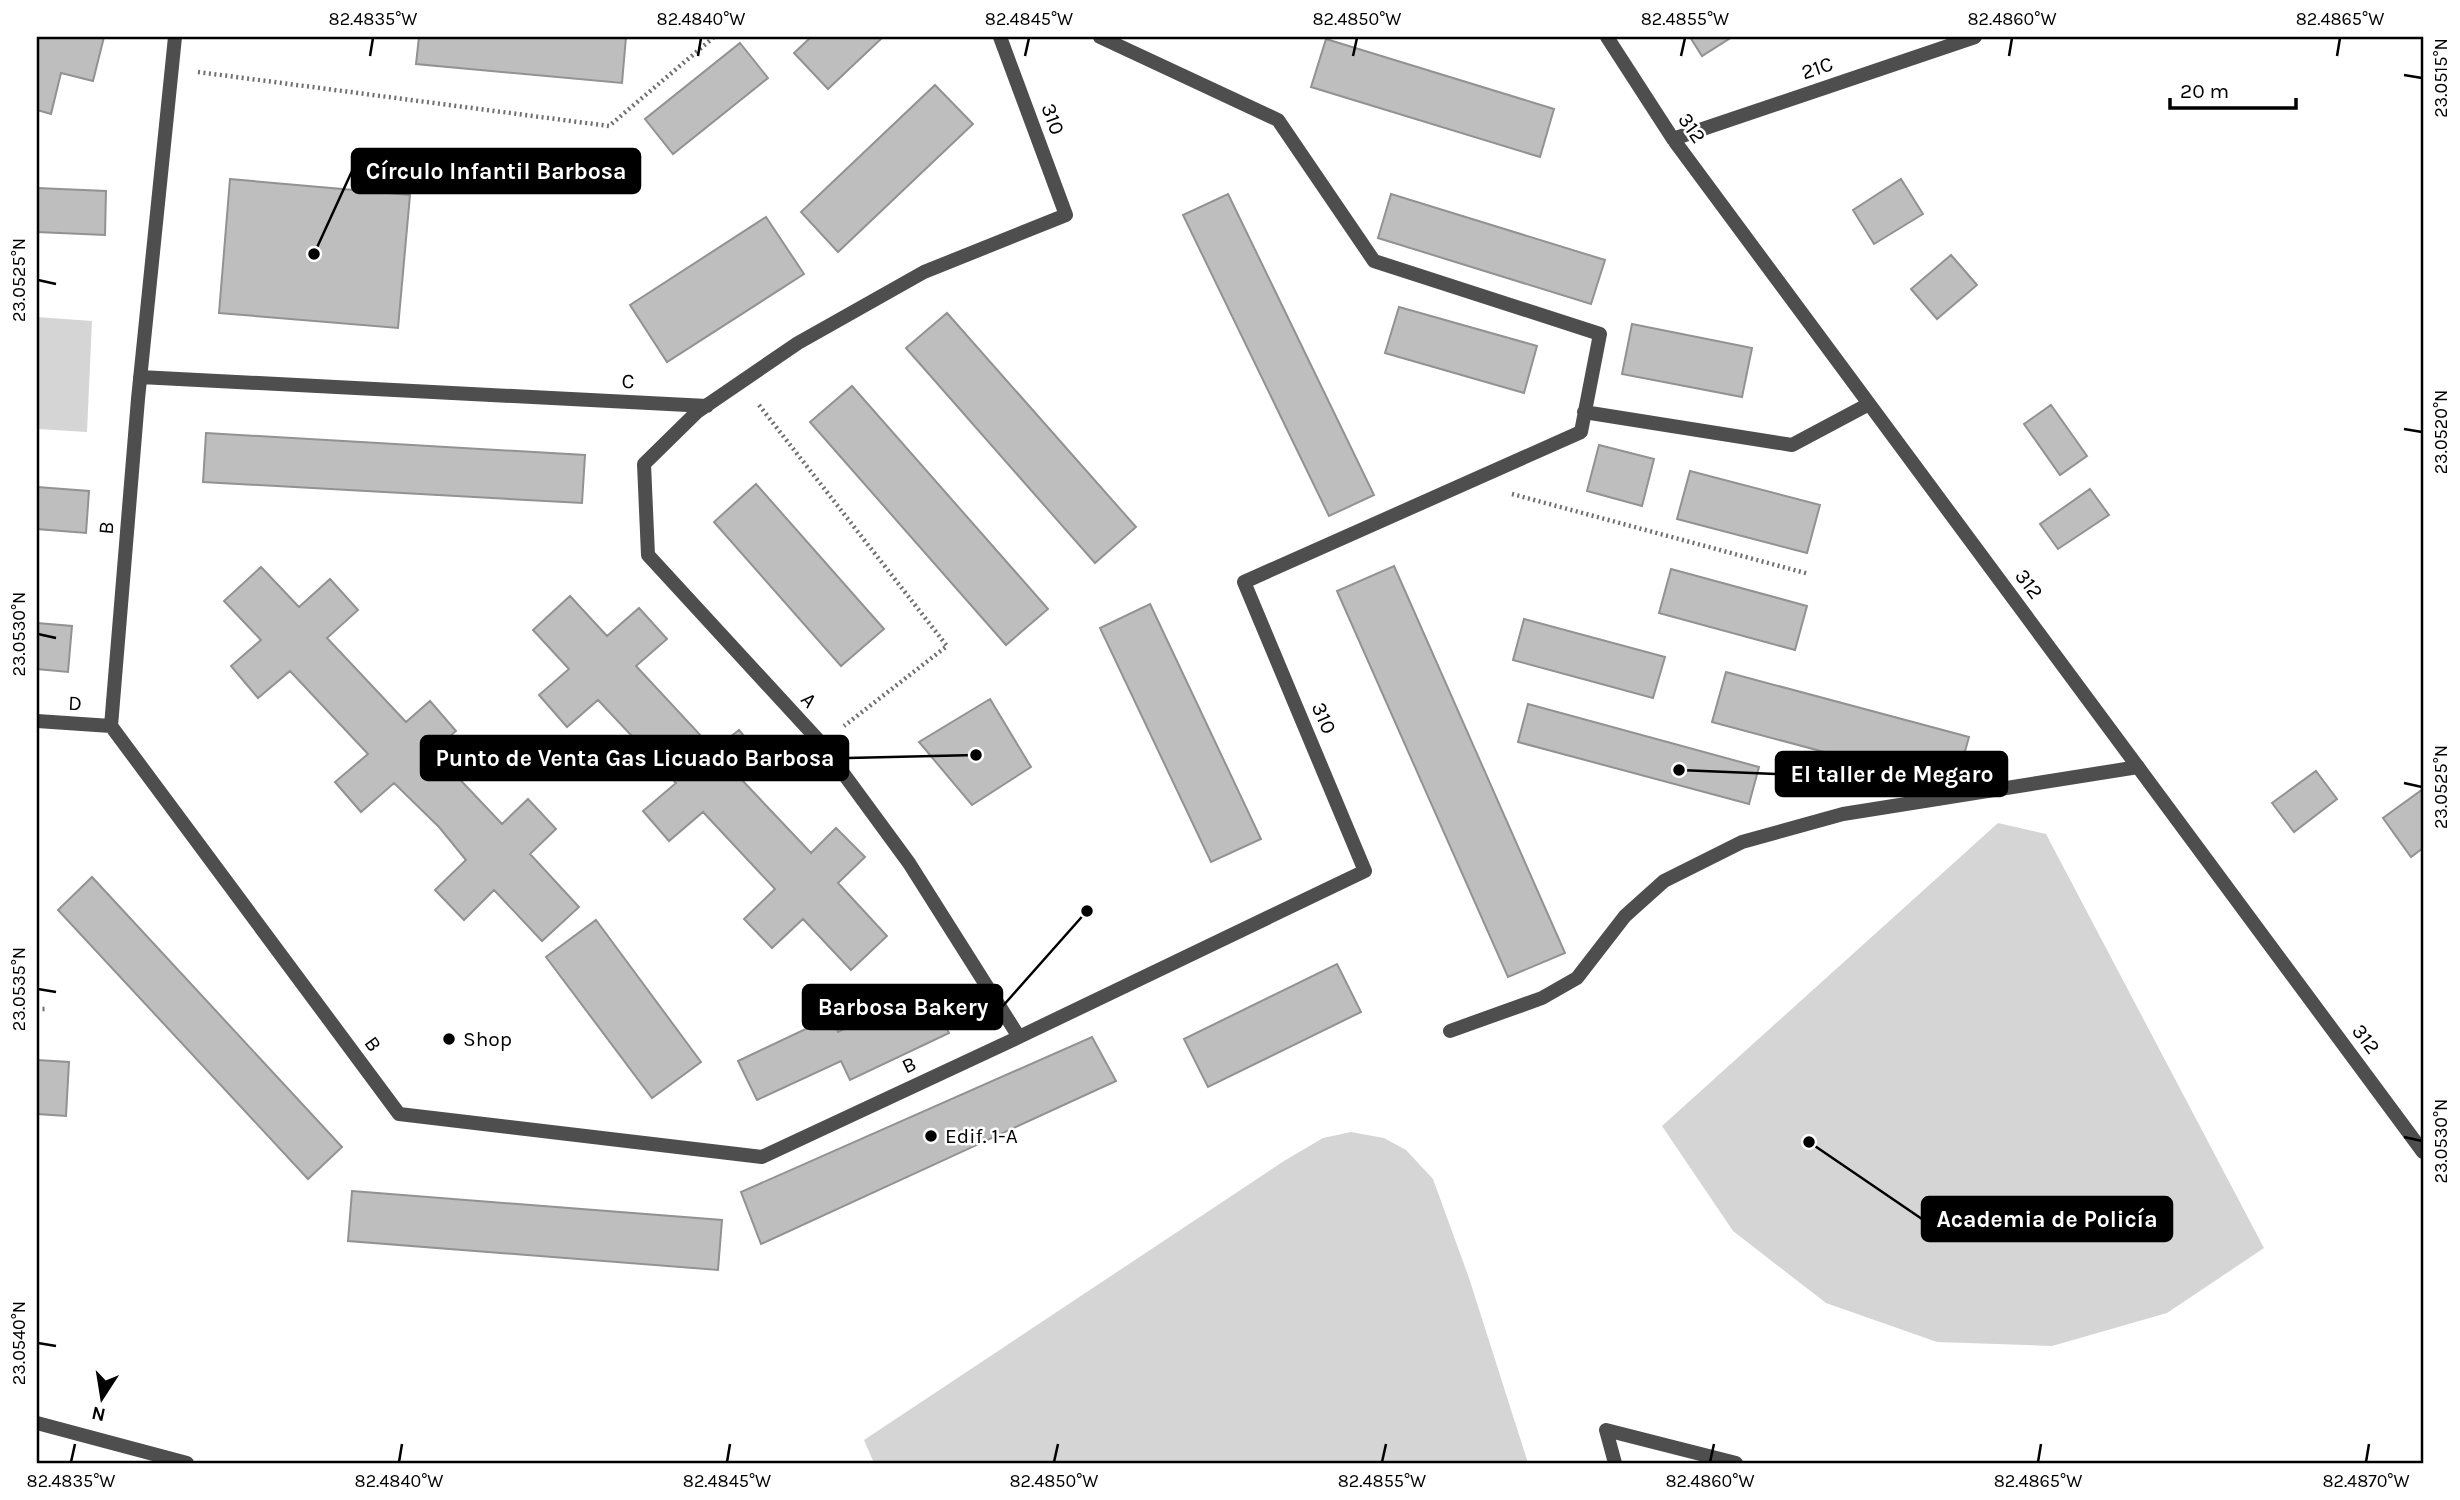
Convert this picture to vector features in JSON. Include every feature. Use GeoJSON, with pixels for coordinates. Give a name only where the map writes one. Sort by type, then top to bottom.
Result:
{"type":"FeatureCollection","features":[{"type":"Feature","properties":{"kind":"street","name":"B"},"geometry":{"type":"LineString","coordinates":[[175,37],[140,377],[111,726],[399,1114],[762,1157],[1365,871]]}},
{"type":"Feature","properties":{"kind":"street","name":"310"},"geometry":{"type":"LineString","coordinates":[[742,382],[798,343],[924,272],[1066,215],[1000,37]]}},
{"type":"Feature","properties":{"kind":"street"},"geometry":{"type":"LineString","coordinates":[[1100,37],[1278,120],[1374,261],[1600,334],[1581,432],[1467,482]]}},
{"type":"Feature","properties":{"kind":"street","name":"312"},"geometry":{"type":"LineString","coordinates":[[1607,37],[1673,139],[2423,1152]]}},
{"type":"Feature","properties":{"kind":"street","name":"21C"},"geometry":{"type":"LineString","coordinates":[[1673,139],[1975,37]]}},
{"type":"Feature","properties":{"kind":"street","name":"C"},"geometry":{"type":"LineString","coordinates":[[140,377],[707,406]]}},
{"type":"Feature","properties":{"kind":"street"},"geometry":{"type":"LineString","coordinates":[[707,406],[742,382]]}},
{"type":"Feature","properties":{"kind":"street"},"geometry":{"type":"LineString","coordinates":[[1584,412],[1792,445],[1869,404]]}},
{"type":"Feature","properties":{"kind":"street","name":"A"},"geometry":{"type":"LineString","coordinates":[[707,406],[697,412],[644,464],[648,555],[821,743],[909,863],[1019,1037]]}},
{"type":"Feature","properties":{"kind":"street","name":"310"},"geometry":{"type":"LineString","coordinates":[[1365,871],[1244,582],[1467,482]]}},
{"type":"Feature","properties":{"kind":"street","name":"D"},"geometry":{"type":"LineString","coordinates":[[37,721],[111,726]]}},
{"type":"Feature","properties":{"kind":"street"},"geometry":{"type":"LineString","coordinates":[[1450,1031],[1542,998],[1577,978],[1625,916],[1664,881],[1742,842],[1843,814],[2138,767]]}},
{"type":"Feature","properties":{"kind":"street"},"geometry":{"type":"LineString","coordinates":[[37,1423],[187,1463]]}},
{"type":"Feature","properties":{"kind":"street"},"geometry":{"type":"LineString","coordinates":[[1615,1463],[1606,1430],[1736,1463]]}},
{"type":"Feature","properties":{"kind":"path"},"geometry":{"type":"LineString","coordinates":[[172,69],[609,126],[714,37]]}},
{"type":"Feature","properties":{"kind":"path"},"geometry":{"type":"LineString","coordinates":[[742,382],[947,646],[821,743]]}},
{"type":"Feature","properties":{"kind":"path"},"geometry":{"type":"LineString","coordinates":[[1467,482],[1809,574]]}},
{"type":"Feature","properties":{"kind":"path"},"geometry":{"type":"LineString","coordinates":[[37,1009],[45,1009]]}},
{"type":"Feature","properties":{"kind":"shaded area"},"geometry":{"type":"Polygon","coordinates":[[[37,317],[92,321],[87,432],[37,429],[37,317]]]}},
{"type":"Feature","properties":{"kind":"shaded area"},"geometry":{"type":"Polygon","coordinates":[[[1998,823],[2046,834],[2264,1248],[2167,1313],[2052,1346],[1937,1342],[1826,1303],[1733,1231],[1662,1126],[1998,823]]]}},
{"type":"Feature","properties":{"kind":"shaded area"},"geometry":{"type":"Polygon","coordinates":[[[1351,1132],[1384,1138],[1406,1150],[1433,1179],[1469,1278],[1528,1463],[874,1463],[864,1440],[1284,1161],[1323,1138],[1351,1132]]]}},
{"type":"Feature","properties":{"kind":"building"},"geometry":{"type":"Polygon","coordinates":[[[37,37],[104,37],[93,81],[61,73],[51,114],[37,110],[37,37]]]}},
{"type":"Feature","properties":{"kind":"building"},"geometry":{"type":"Polygon","coordinates":[[[419,37],[626,37],[622,83],[416,64],[419,37]]]}},
{"type":"Feature","properties":{"kind":"building"},"geometry":{"type":"Polygon","coordinates":[[[811,37],[883,37],[828,89],[794,53],[811,37]]]}},
{"type":"Feature","properties":{"kind":"building"},"geometry":{"type":"Polygon","coordinates":[[[1690,37],[1732,37],[1702,56],[1690,37]]]}},
{"type":"Feature","properties":{"kind":"building"},"geometry":{"type":"Polygon","coordinates":[[[1326,39],[1554,109],[1540,157],[1311,87],[1326,39]]]}},
{"type":"Feature","properties":{"kind":"building"},"geometry":{"type":"Polygon","coordinates":[[[740,43],[768,78],[673,154],[645,119],[740,43]]]}},
{"type":"Feature","properties":{"kind":"building"},"geometry":{"type":"Polygon","coordinates":[[[935,85],[973,124],[838,252],[801,212],[935,85]]]}},
{"type":"Feature","properties":{"kind":"building"},"geometry":{"type":"Polygon","coordinates":[[[230,179],[410,195],[398,328],[219,313],[230,179]]]}},
{"type":"Feature","properties":{"kind":"building"},"geometry":{"type":"Polygon","coordinates":[[[1901,179],[1923,214],[1874,244],[1853,210],[1901,179]]]}},
{"type":"Feature","properties":{"kind":"building"},"geometry":{"type":"Polygon","coordinates":[[[37,188],[106,191],[105,235],[37,232],[37,188]]]}},
{"type":"Feature","properties":{"kind":"building"},"geometry":{"type":"Polygon","coordinates":[[[1228,194],[1374,495],[1329,516],[1183,215],[1228,194]]]}},
{"type":"Feature","properties":{"kind":"building"},"geometry":{"type":"Polygon","coordinates":[[[1391,194],[1605,260],[1591,304],[1378,238],[1391,194]]]}},
{"type":"Feature","properties":{"kind":"building"},"geometry":{"type":"Polygon","coordinates":[[[766,217],[804,274],[667,362],[630,305],[766,217]]]}},
{"type":"Feature","properties":{"kind":"building"},"geometry":{"type":"Polygon","coordinates":[[[1951,255],[1977,285],[1937,319],[1911,289],[1951,255]]]}},
{"type":"Feature","properties":{"kind":"building"},"geometry":{"type":"Polygon","coordinates":[[[1399,307],[1537,346],[1524,393],[1385,353],[1399,307]]]}},
{"type":"Feature","properties":{"kind":"building"},"geometry":{"type":"Polygon","coordinates":[[[947,313],[1136,527],[1095,563],[906,348],[947,313]]]}},
{"type":"Feature","properties":{"kind":"building"},"geometry":{"type":"Polygon","coordinates":[[[1632,324],[1752,348],[1742,397],[1622,374],[1632,324]]]}},
{"type":"Feature","properties":{"kind":"building"},"geometry":{"type":"Polygon","coordinates":[[[852,386],[1048,609],[1006,645],[810,422],[852,386]]]}},
{"type":"Feature","properties":{"kind":"building"},"geometry":{"type":"Polygon","coordinates":[[[2051,405],[2087,456],[2060,475],[2024,424],[2051,405]]]}},
{"type":"Feature","properties":{"kind":"building"},"geometry":{"type":"Polygon","coordinates":[[[206,433],[585,455],[582,503],[203,482],[206,433]]]}},
{"type":"Feature","properties":{"kind":"building"},"geometry":{"type":"Polygon","coordinates":[[[1599,445],[1654,459],[1642,506],[1587,491],[1599,445]]]}},
{"type":"Feature","properties":{"kind":"building"},"geometry":{"type":"Polygon","coordinates":[[[1690,471],[1820,505],[1807,553],[1677,519],[1690,471]]]}},
{"type":"Feature","properties":{"kind":"building"},"geometry":{"type":"Polygon","coordinates":[[[756,484],[884,629],[841,666],[714,522],[756,484]]]}},
{"type":"Feature","properties":{"kind":"building"},"geometry":{"type":"Polygon","coordinates":[[[37,487],[89,491],[86,533],[37,529],[37,487]]]}},
{"type":"Feature","properties":{"kind":"building"},"geometry":{"type":"Polygon","coordinates":[[[2090,489],[2109,515],[2058,549],[2040,524],[2090,489]]]}},
{"type":"Feature","properties":{"kind":"building"},"geometry":{"type":"Polygon","coordinates":[[[1394,566],[1565,953],[1508,977],[1337,591],[1394,566]]]}},
{"type":"Feature","properties":{"kind":"building"},"geometry":{"type":"Polygon","coordinates":[[[261,567],[299,607],[330,579],[358,610],[327,638],[406,722],[430,701],[456,731],[433,751],[502,824],[528,799],[556,829],[530,854],[579,907],[542,941],[494,890],[464,920],[435,890],[466,860],[439,827],[394,783],[361,812],[335,782],[368,754],[290,671],[258,698],[231,666],[261,640],[224,601],[261,567]]]}},
{"type":"Feature","properties":{"kind":"building"},"geometry":{"type":"Polygon","coordinates":[[[1671,569],[1807,606],[1795,650],[1659,613],[1671,569]]]}},
{"type":"Feature","properties":{"kind":"building"},"geometry":{"type":"Polygon","coordinates":[[[570,596],[607,636],[639,608],[667,639],[636,666],[714,750],[739,730],[764,760],[741,779],[811,853],[836,828],[865,857],[838,883],[887,936],[851,970],[803,919],[772,948],[744,919],[775,889],[703,812],[669,841],[643,811],[676,783],[598,700],[567,727],[539,695],[569,669],[533,630],[570,596]]]}},
{"type":"Feature","properties":{"kind":"building"},"geometry":{"type":"Polygon","coordinates":[[[1150,604],[1261,839],[1211,862],[1100,628],[1150,604]]]}},
{"type":"Feature","properties":{"kind":"building"},"geometry":{"type":"Polygon","coordinates":[[[1524,619],[1665,657],[1653,698],[1513,660],[1524,619]]]}},
{"type":"Feature","properties":{"kind":"building"},"geometry":{"type":"Polygon","coordinates":[[[37,623],[72,626],[68,672],[37,669],[37,623]]]}},
{"type":"Feature","properties":{"kind":"building"},"geometry":{"type":"Polygon","coordinates":[[[1726,672],[1969,737],[1955,787],[1712,722],[1726,672]]]}},
{"type":"Feature","properties":{"kind":"building"},"geometry":{"type":"Polygon","coordinates":[[[990,699],[1031,767],[972,805],[919,742],[990,699]]]}},
{"type":"Feature","properties":{"kind":"building"},"geometry":{"type":"Polygon","coordinates":[[[1528,704],[1759,767],[1749,804],[1518,742],[1528,704]]]}},
{"type":"Feature","properties":{"kind":"building"},"geometry":{"type":"Polygon","coordinates":[[[2316,771],[2337,799],[2294,832],[2272,803],[2316,771]]]}},
{"type":"Feature","properties":{"kind":"building"},"geometry":{"type":"Polygon","coordinates":[[[2423,789],[2423,848],[2411,857],[2383,818],[2423,789]]]}},
{"type":"Feature","properties":{"kind":"building"},"geometry":{"type":"Polygon","coordinates":[[[92,877],[342,1147],[308,1179],[58,910],[92,877]]]}},
{"type":"Feature","properties":{"kind":"building"},"geometry":{"type":"Polygon","coordinates":[[[596,920],[701,1062],[652,1098],[546,957],[596,920]]]}},
{"type":"Feature","properties":{"kind":"building"},"geometry":{"type":"Polygon","coordinates":[[[1337,964],[1361,1012],[1208,1087],[1184,1039],[1337,964]]]}},
{"type":"Feature","properties":{"kind":"building"},"geometry":{"type":"Polygon","coordinates":[[[928,990],[949,1033],[850,1080],[841,1061],[757,1100],[738,1061],[831,1017],[838,1032],[928,990]]]}},
{"type":"Feature","properties":{"kind":"building","name":"Edif. 1-A"},"geometry":{"type":"Polygon","coordinates":[[[1092,1037],[1116,1081],[761,1244],[741,1192],[1092,1037]]]}},
{"type":"Feature","properties":{"kind":"building"},"geometry":{"type":"Polygon","coordinates":[[[37,1060],[69,1062],[66,1116],[37,1114],[37,1060]]]}},
{"type":"Feature","properties":{"kind":"building"},"geometry":{"type":"Polygon","coordinates":[[[352,1191],[722,1220],[718,1270],[348,1241],[352,1191]]]}},
{"type":"Feature","properties":{"kind":"place","name":"Círculo Infantil Barbosa"},"geometry":{"type":"Point","coordinates":[314,254]}},
{"type":"Feature","properties":{"kind":"place","name":"Punto de Venta Gas Licuado Barbosa"},"geometry":{"type":"Point","coordinates":[976,755]}},
{"type":"Feature","properties":{"kind":"place","name":"El taller de Megaro"},"geometry":{"type":"Point","coordinates":[1679,770]}},
{"type":"Feature","properties":{"kind":"place","name":"Barbosa Bakery"},"geometry":{"type":"Point","coordinates":[1087,911]}},
{"type":"Feature","properties":{"kind":"place","name":"Shop"},"geometry":{"type":"Point","coordinates":[449,1039]}},
{"type":"Feature","properties":{"kind":"place","name":"Edif. 1-A"},"geometry":{"type":"Point","coordinates":[931,1136]}},
{"type":"Feature","properties":{"kind":"place","name":"Academia de Policía"},"geometry":{"type":"Point","coordinates":[1809,1142]}}]}
